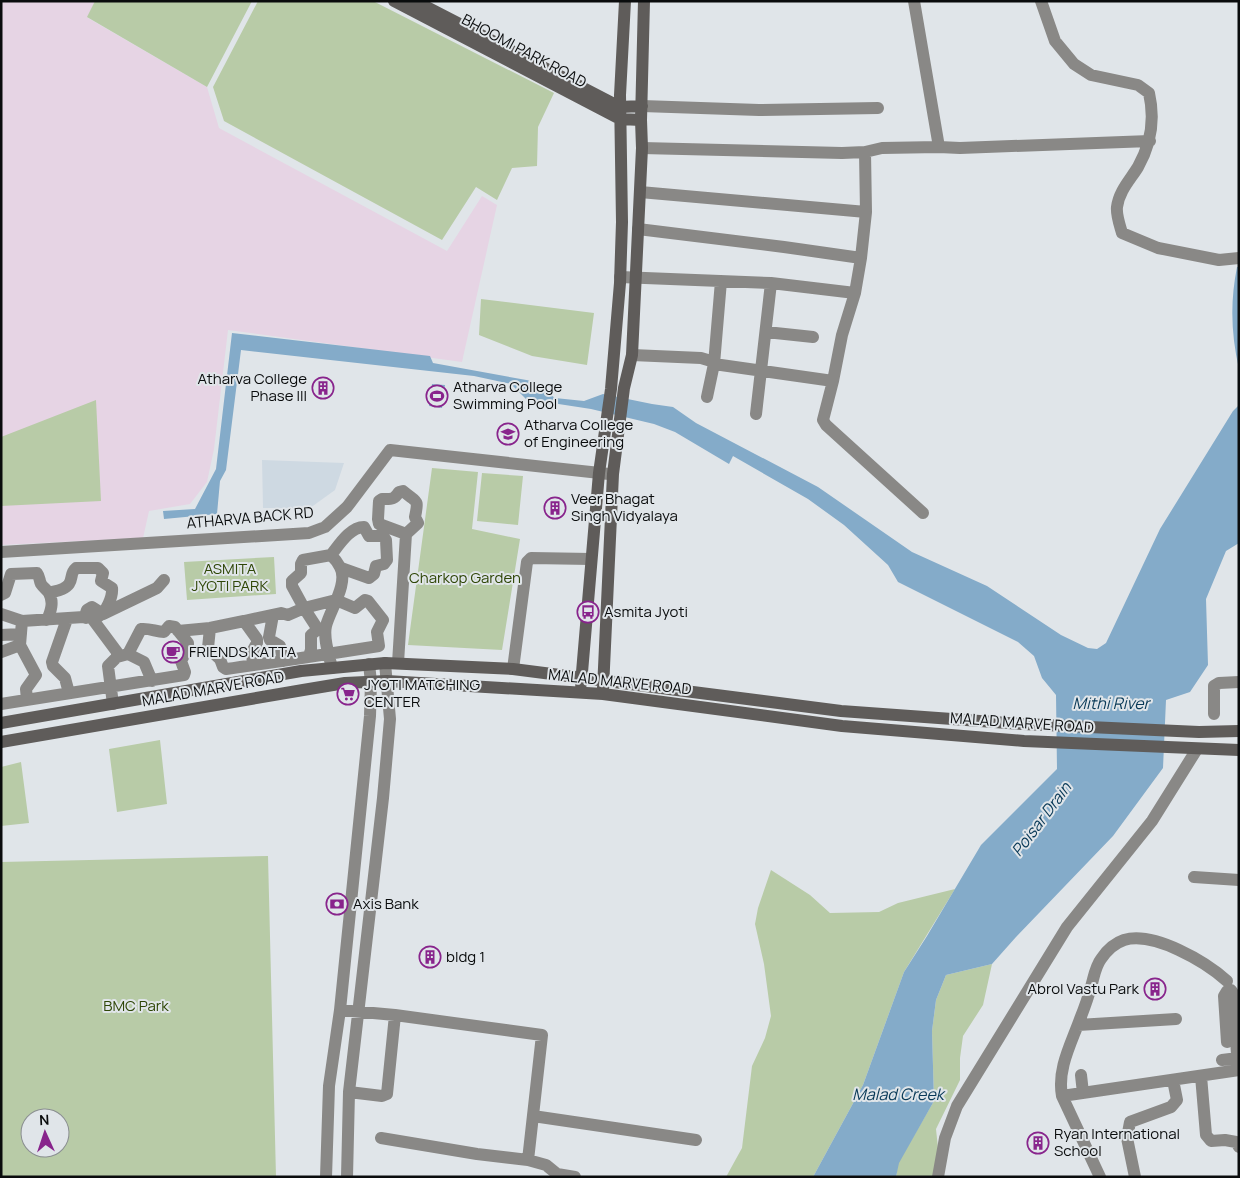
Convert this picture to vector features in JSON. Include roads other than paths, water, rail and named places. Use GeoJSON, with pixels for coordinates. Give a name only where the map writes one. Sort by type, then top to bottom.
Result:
{"type":"FeatureCollection","features":[{"type":"Feature","properties":{"kind":"main road","name":"BHOOMI PARK ROAD"},"geometry":{"type":"LineString","coordinates":[[415,1],[489,45]]}},
{"type":"Feature","properties":{"kind":"main road"},"geometry":{"type":"LineString","coordinates":[[582,692],[581,678],[591,559],[599,473],[611,389],[620,277],[622,222],[620,113],[625,1]]}},
{"type":"Feature","properties":{"kind":"main road"},"geometry":{"type":"LineString","coordinates":[[603,694],[602,680],[613,474],[624,388],[632,355],[642,148],[644,1]]}},
{"type":"Feature","properties":{"kind":"main road","name":"BHOOMI PARK ROAD"},"geometry":{"type":"LineString","coordinates":[[397,2],[489,45],[620,113],[641,120]]}},
{"type":"Feature","properties":{"kind":"main road","name":"BHOOMI PARK ROAD"},"geometry":{"type":"LineString","coordinates":[[620,113],[642,106]]}},
{"type":"Feature","properties":{"kind":"main road"},"geometry":{"type":"LineString","coordinates":[[617,319],[633,319]]}},
{"type":"Feature","properties":{"kind":"main road","name":"MALAD MARVE ROAD"},"geometry":{"type":"LineString","coordinates":[[1,723],[301,671],[392,663],[513,669],[841,711],[1023,724],[1181,731],[1239,731]]}},
{"type":"Feature","properties":{"kind":"main road","name":"MALAD MARVE ROAD"},"geometry":{"type":"LineString","coordinates":[[1,742],[345,683],[387,680],[603,694],[842,726],[1024,741],[1239,750]]}},
{"type":"Feature","properties":{"kind":"main road"},"geometry":{"type":"LineString","coordinates":[[1215,731],[1239,739]]}},
{"type":"Feature","properties":{"kind":"street"},"geometry":{"type":"LineString","coordinates":[[914,1],[939,147]]}},
{"type":"Feature","properties":{"kind":"street"},"geometry":{"type":"LineString","coordinates":[[1042,1],[1055,41],[1074,64],[1091,75],[1138,85],[1149,93],[1152,104],[1150,141],[1137,167],[1124,184],[1116,208],[1122,233],[1158,248],[1219,260],[1239,258]]}},
{"type":"Feature","properties":{"kind":"street"},"geometry":{"type":"LineString","coordinates":[[642,106],[759,110],[878,108]]}},
{"type":"Feature","properties":{"kind":"street"},"geometry":{"type":"LineString","coordinates":[[642,148],[866,152],[882,148],[960,148],[1150,141]]}},
{"type":"Feature","properties":{"kind":"street"},"geometry":{"type":"LineString","coordinates":[[866,152],[866,212],[861,258],[855,293],[842,335],[823,420],[826,425],[923,513]]}},
{"type":"Feature","properties":{"kind":"street"},"geometry":{"type":"LineString","coordinates":[[640,192],[866,212]]}},
{"type":"Feature","properties":{"kind":"street"},"geometry":{"type":"LineString","coordinates":[[638,229],[861,258]]}},
{"type":"Feature","properties":{"kind":"street"},"geometry":{"type":"LineString","coordinates":[[620,277],[771,283],[855,293]]}},
{"type":"Feature","properties":{"kind":"street"},"geometry":{"type":"LineString","coordinates":[[707,397],[714,364],[721,281]]}},
{"type":"Feature","properties":{"kind":"street"},"geometry":{"type":"LineString","coordinates":[[756,414],[771,283]]}},
{"type":"Feature","properties":{"kind":"street"},"geometry":{"type":"LineString","coordinates":[[766,332],[813,337]]}},
{"type":"Feature","properties":{"kind":"street"},"geometry":{"type":"LineString","coordinates":[[632,355],[701,358],[714,364],[833,381]]}},
{"type":"Feature","properties":{"kind":"street","name":"ATHARVA BACK RD"},"geometry":{"type":"LineString","coordinates":[[1,552],[310,533],[325,527],[347,507],[390,450],[613,474]]}},
{"type":"Feature","properties":{"kind":"street"},"geometry":{"type":"LineString","coordinates":[[309,656],[312,650],[310,635],[317,628],[292,586],[292,581],[300,573],[303,560],[331,554],[358,527],[364,527],[369,536],[383,536],[388,560],[384,564],[376,566],[374,574],[369,578],[341,568],[331,554]]}},
{"type":"Feature","properties":{"kind":"street"},"geometry":{"type":"LineString","coordinates":[[347,1177],[349,1092],[360,1012],[390,719],[387,680],[399,644],[406,541],[386,545]]}},
{"type":"Feature","properties":{"kind":"street"},"geometry":{"type":"LineString","coordinates":[[513,669],[527,562],[531,558],[591,559]]}},
{"type":"Feature","properties":{"kind":"street"},"geometry":{"type":"LineString","coordinates":[[48,593],[64,588],[69,583],[72,572],[76,568],[98,568],[103,573],[101,581],[112,588],[113,594],[93,616]]}},
{"type":"Feature","properties":{"kind":"street"},"geometry":{"type":"LineString","coordinates":[[332,668],[326,627],[341,586],[341,568]]}},
{"type":"Feature","properties":{"kind":"street"},"geometry":{"type":"LineString","coordinates":[[1,595],[5,593],[11,574],[37,572],[41,583],[52,600],[51,611],[47,620]]}},
{"type":"Feature","properties":{"kind":"street"},"geometry":{"type":"LineString","coordinates":[[1,652],[21,633],[47,620],[93,616],[157,588],[164,580]]}},
{"type":"Feature","properties":{"kind":"street"},"geometry":{"type":"LineString","coordinates":[[178,630],[210,628],[281,613],[288,615],[304,608],[336,600],[353,608],[365,600],[368,601],[383,620],[377,632],[379,646]]}},
{"type":"Feature","properties":{"kind":"street"},"geometry":{"type":"LineString","coordinates":[[1,614],[21,633],[36,675],[26,689],[27,700]]}},
{"type":"Feature","properties":{"kind":"street"},"geometry":{"type":"LineString","coordinates":[[273,615],[269,637],[270,640],[280,646],[283,660]]}},
{"type":"Feature","properties":{"kind":"street"},"geometry":{"type":"LineString","coordinates":[[93,616],[117,652],[144,662],[152,681]]}},
{"type":"Feature","properties":{"kind":"street"},"geometry":{"type":"LineString","coordinates":[[67,619],[52,666],[65,678],[69,693]]}},
{"type":"Feature","properties":{"kind":"street"},"geometry":{"type":"LineString","coordinates":[[244,621],[257,639],[252,652],[253,665]]}},
{"type":"Feature","properties":{"kind":"street"},"geometry":{"type":"LineString","coordinates":[[1,704],[69,693],[111,687],[152,681],[184,675],[185,672],[181,661],[188,648],[188,643],[175,627],[169,626],[164,632],[148,628],[141,629],[122,655],[108,666],[111,687],[113,704]]}},
{"type":"Feature","properties":{"kind":"street"},"geometry":{"type":"LineString","coordinates":[[208,648],[210,628]]}},
{"type":"Feature","properties":{"kind":"street"},"geometry":{"type":"LineString","coordinates":[[1,635],[21,633]]}},
{"type":"Feature","properties":{"kind":"street"},"geometry":{"type":"LineString","coordinates":[[188,648],[208,648],[218,656],[223,667],[226,669],[399,644]]}},
{"type":"Feature","properties":{"kind":"street"},"geometry":{"type":"LineString","coordinates":[[326,1177],[329,1086],[344,977],[370,716],[371,682],[368,664]]}},
{"type":"Feature","properties":{"kind":"street"},"geometry":{"type":"LineString","coordinates":[[1214,714],[1214,686],[1220,683],[1239,682]]}},
{"type":"Feature","properties":{"kind":"street"},"geometry":{"type":"LineString","coordinates":[[938,1177],[945,1138],[961,1100],[1067,927],[1152,821],[1197,749]]}},
{"type":"Feature","properties":{"kind":"street"},"geometry":{"type":"LineString","coordinates":[[1194,877],[1239,880]]}},
{"type":"Feature","properties":{"kind":"street"},"geometry":{"type":"LineString","coordinates":[[349,921],[369,923]]}},
{"type":"Feature","properties":{"kind":"street"},"geometry":{"type":"LineString","coordinates":[[1100,1177],[1062,1096],[1060,1084],[1064,1061],[1092,986],[1097,965],[1114,945],[1126,940],[1144,940],[1164,944],[1188,954],[1215,970],[1227,981]]}},
{"type":"Feature","properties":{"kind":"street"},"geometry":{"type":"LineString","coordinates":[[344,977],[363,980]]}},
{"type":"Feature","properties":{"kind":"street"},"geometry":{"type":"LineString","coordinates":[[1062,1096],[1201,1076],[1222,1064],[1238,1066],[1233,993],[1231,990],[1224,996],[1227,1042]]}},
{"type":"Feature","properties":{"kind":"street"},"geometry":{"type":"LineString","coordinates":[[340,1010],[542,1035],[528,1160]]}},
{"type":"Feature","properties":{"kind":"street"},"geometry":{"type":"LineString","coordinates":[[349,1092],[382,1096],[387,1094],[394,1016]]}},
{"type":"Feature","properties":{"kind":"street"},"geometry":{"type":"LineString","coordinates":[[1078,1025],[1176,1019]]}},
{"type":"Feature","properties":{"kind":"street"},"geometry":{"type":"LineString","coordinates":[[1081,1075],[1083,1093]]}},
{"type":"Feature","properties":{"kind":"street"},"geometry":{"type":"LineString","coordinates":[[1201,1076],[1206,1135],[1211,1141],[1236,1142],[1239,1147]]}},
{"type":"Feature","properties":{"kind":"street"},"geometry":{"type":"LineString","coordinates":[[1133,1176],[1127,1138],[1130,1122],[1171,1107],[1177,1100],[1173,1080]]}},
{"type":"Feature","properties":{"kind":"street"},"geometry":{"type":"LineString","coordinates":[[533,1116],[696,1140]]}},
{"type":"Feature","properties":{"kind":"street"},"geometry":{"type":"LineString","coordinates":[[381,1138],[428,1144],[477,1154],[528,1160],[546,1165],[557,1175],[575,1177]]}},
{"type":"Feature","properties":{"kind":"water"},"geometry":{"type":"Polygon","coordinates":[[[1237,267],[1239,267],[1239,369],[1232,318],[1237,267]]]}},
{"type":"Feature","properties":{"kind":"water","name":"Mithi River"},"geometry":{"type":"Polygon","coordinates":[[[232,333],[430,356],[433,363],[532,381],[555,398],[584,401],[603,394],[673,407],[696,423],[818,487],[912,552],[987,586],[1061,635],[1088,648],[1097,649],[1106,643],[1160,529],[1233,411],[1239,405],[1239,543],[1226,551],[1206,599],[1208,665],[1190,692],[1166,700],[1163,768],[1113,836],[992,964],[946,975],[936,1000],[932,1031],[934,1101],[899,1163],[896,1177],[813,1177],[863,1085],[904,972],[981,845],[1057,769],[1056,695],[1042,678],[1034,656],[1018,642],[898,582],[888,565],[844,525],[808,499],[733,456],[729,464],[675,432],[654,424],[591,409],[526,399],[511,384],[474,376],[241,350],[226,470],[220,481],[217,514],[164,519],[163,511],[195,509],[216,469],[232,333]]]}},
{"type":"Feature","properties":{"kind":"water","name":"Atharva College Swimming Pool"},"geometry":{"type":"Polygon","coordinates":[[[432,384],[445,385],[442,408],[429,406],[432,384]]]}},
{"type":"Feature","properties":{"kind":"place","name":"Atharva College Phase III"},"geometry":{"type":"Point","coordinates":[323,388]}},
{"type":"Feature","properties":{"kind":"place","name":"Atharva College Swimming Pool"},"geometry":{"type":"Point","coordinates":[437,396]}},
{"type":"Feature","properties":{"kind":"place","name":"Atharva College of Engineering"},"geometry":{"type":"Point","coordinates":[508,434]}},
{"type":"Feature","properties":{"kind":"place","name":"Veer Bhagat Singh Vidyalaya"},"geometry":{"type":"Point","coordinates":[555,508]}},
{"type":"Feature","properties":{"kind":"place","name":"Asmita Jyoti"},"geometry":{"type":"Point","coordinates":[588,612]}},
{"type":"Feature","properties":{"kind":"place","name":"FRIENDS KATTA"},"geometry":{"type":"Point","coordinates":[173,652]}},
{"type":"Feature","properties":{"kind":"place","name":"JYOTI MATCHING CENTER"},"geometry":{"type":"Point","coordinates":[348,694]}},
{"type":"Feature","properties":{"kind":"place","name":"Axis Bank"},"geometry":{"type":"Point","coordinates":[337,904]}},
{"type":"Feature","properties":{"kind":"place","name":"bldg 1"},"geometry":{"type":"Point","coordinates":[430,957]}},
{"type":"Feature","properties":{"kind":"place","name":"Abrol Vastu Park"},"geometry":{"type":"Point","coordinates":[1155,989]}},
{"type":"Feature","properties":{"kind":"place","name":"Ryan International School"},"geometry":{"type":"Point","coordinates":[1038,1143]}},
{"type":"Feature","properties":{"kind":"park label","name":"ASMITA JYOTI PARK"},"geometry":{"type":"Point","coordinates":[230,578]}},
{"type":"Feature","properties":{"kind":"park label","name":"Charkop Garden"},"geometry":{"type":"Point","coordinates":[465,578]}},
{"type":"Feature","properties":{"kind":"park label","name":"BMC Park"},"geometry":{"type":"Point","coordinates":[136,1006]}},
{"type":"Feature","properties":{"kind":"water label","name":"Poisar Drain"},"geometry":{"type":"Point","coordinates":[1041,819]}},
{"type":"Feature","properties":{"kind":"water label","name":"Malad Creek"},"geometry":{"type":"Point","coordinates":[898,1094]}}]}
